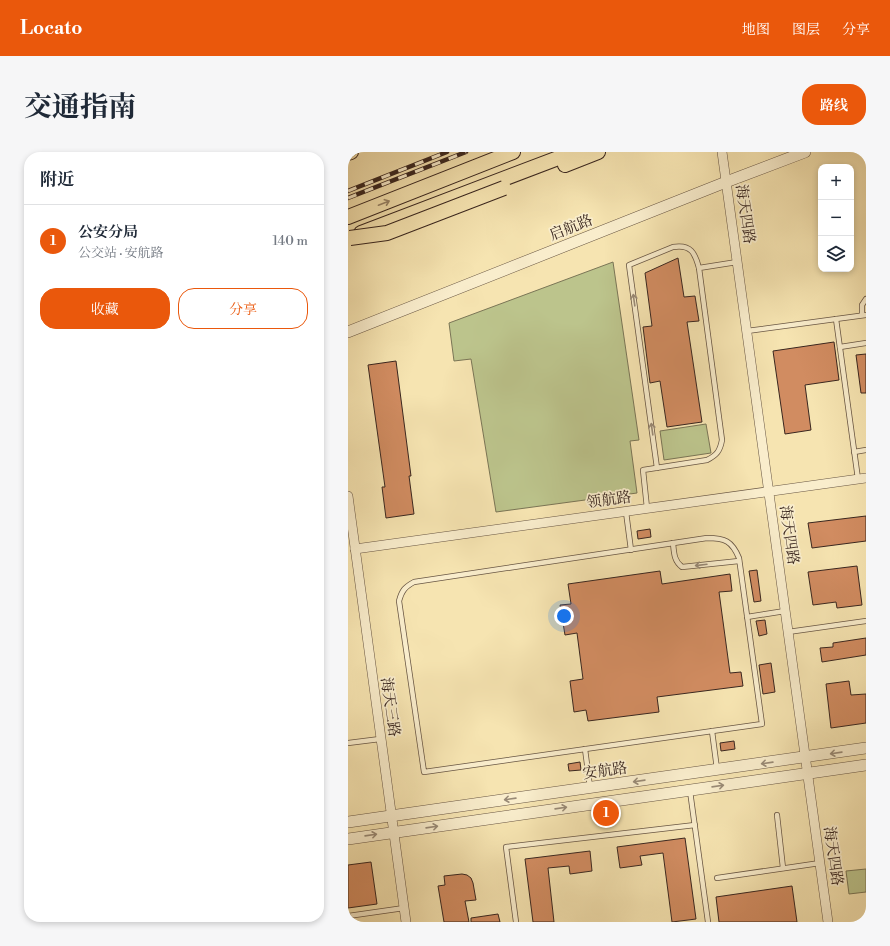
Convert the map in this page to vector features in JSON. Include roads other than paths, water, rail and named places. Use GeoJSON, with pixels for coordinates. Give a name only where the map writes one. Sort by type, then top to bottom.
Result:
{"type":"FeatureCollection","features":[{"type":"Feature","properties":{"kind":"highway"},"geometry":{"type":"LineString","coordinates":[[348,217],[513,152]]}},
{"type":"Feature","properties":{"kind":"highway"},"geometry":{"type":"LineString","coordinates":[[349,238],[574,152]]}},
{"type":"Feature","properties":{"kind":"highway"},"geometry":{"type":"LineString","coordinates":[[349,238],[387,233],[598,152]]}},
{"type":"Feature","properties":{"kind":"street","name":"海天四路"},"geometry":{"type":"LineString","coordinates":[[722,152],[828,922]]}},
{"type":"Feature","properties":{"kind":"street","name":"启航路"},"geometry":{"type":"LineString","coordinates":[[348,332],[805,152]]}},
{"type":"Feature","properties":{"kind":"street","name":"领航路"},"geometry":{"type":"LineString","coordinates":[[352,548],[862,479]]}},
{"type":"Feature","properties":{"kind":"street","name":"海天三路"},"geometry":{"type":"LineString","coordinates":[[348,496],[352,548],[406,922]]}},
{"type":"Feature","properties":{"kind":"street","name":"安航路"},"geometry":{"type":"LineString","coordinates":[[348,822],[866,748]]}},
{"type":"Feature","properties":{"kind":"street","name":"安航路"},"geometry":{"type":"LineString","coordinates":[[348,839],[866,765]]}},
{"type":"Feature","properties":{"kind":"lane"},"geometry":{"type":"LineString","coordinates":[[648,509],[643,470],[657,468],[707,460],[715,456],[720,449],[722,440],[699,268],[696,256],[692,251],[686,247],[679,246],[629,265],[657,468]]}},
{"type":"Feature","properties":{"kind":"lane"},"geometry":{"type":"LineString","coordinates":[[699,268],[737,262]]}},
{"type":"Feature","properties":{"kind":"lane"},"geometry":{"type":"LineString","coordinates":[[747,331],[864,315],[862,305],[866,299]]}},
{"type":"Feature","properties":{"kind":"lane"},"geometry":{"type":"LineString","coordinates":[[836,319],[854,452],[862,479]]}},
{"type":"Feature","properties":{"kind":"lane"},"geometry":{"type":"LineString","coordinates":[[840,347],[866,343]]}},
{"type":"Feature","properties":{"kind":"lane"},"geometry":{"type":"LineString","coordinates":[[854,452],[866,450]]}},
{"type":"Feature","properties":{"kind":"lane"},"geometry":{"type":"LineString","coordinates":[[626,512],[631,550]]}},
{"type":"Feature","properties":{"kind":"lane"},"geometry":{"type":"LineString","coordinates":[[707,538],[718,538],[728,542],[734,547],[739,561],[762,724],[424,772],[400,600],[401,592],[407,586],[414,582],[673,543],[707,538]]}},
{"type":"Feature","properties":{"kind":"lane"},"geometry":{"type":"LineString","coordinates":[[673,543],[675,560],[682,567],[739,561]]}},
{"type":"Feature","properties":{"kind":"lane"},"geometry":{"type":"LineString","coordinates":[[747,617],[785,611]]}},
{"type":"Feature","properties":{"kind":"lane"},"geometry":{"type":"LineString","coordinates":[[788,632],[866,620]]}},
{"type":"Feature","properties":{"kind":"lane"},"geometry":{"type":"LineString","coordinates":[[712,731],[718,770]]}},
{"type":"Feature","properties":{"kind":"lane"},"geometry":{"type":"LineString","coordinates":[[348,743],[380,739]]}},
{"type":"Feature","properties":{"kind":"lane"},"geometry":{"type":"LineString","coordinates":[[585,749],[590,788]]}},
{"type":"Feature","properties":{"kind":"lane"},"geometry":{"type":"LineString","coordinates":[[690,790],[708,922]]}},
{"type":"Feature","properties":{"kind":"lane"},"geometry":{"type":"LineString","coordinates":[[777,815],[783,868]]}},
{"type":"Feature","properties":{"kind":"lane"},"geometry":{"type":"LineString","coordinates":[[516,922],[506,847],[694,825]]}},
{"type":"Feature","properties":{"kind":"lane"},"geometry":{"type":"LineString","coordinates":[[717,878],[820,863]]}},
{"type":"Feature","properties":{"kind":"lane"},"geometry":{"type":"LineString","coordinates":[[348,916],[404,908]]}},
{"type":"Feature","properties":{"kind":"railway"},"geometry":{"type":"LineString","coordinates":[[348,191],[447,152]]}},
{"type":"Feature","properties":{"kind":"railway"},"geometry":{"type":"LineString","coordinates":[[348,198],[466,152]]}},
{"type":"Feature","properties":{"kind":"place","name":"公安分局"},"geometry":{"type":"Point","coordinates":[606,813]}}]}
